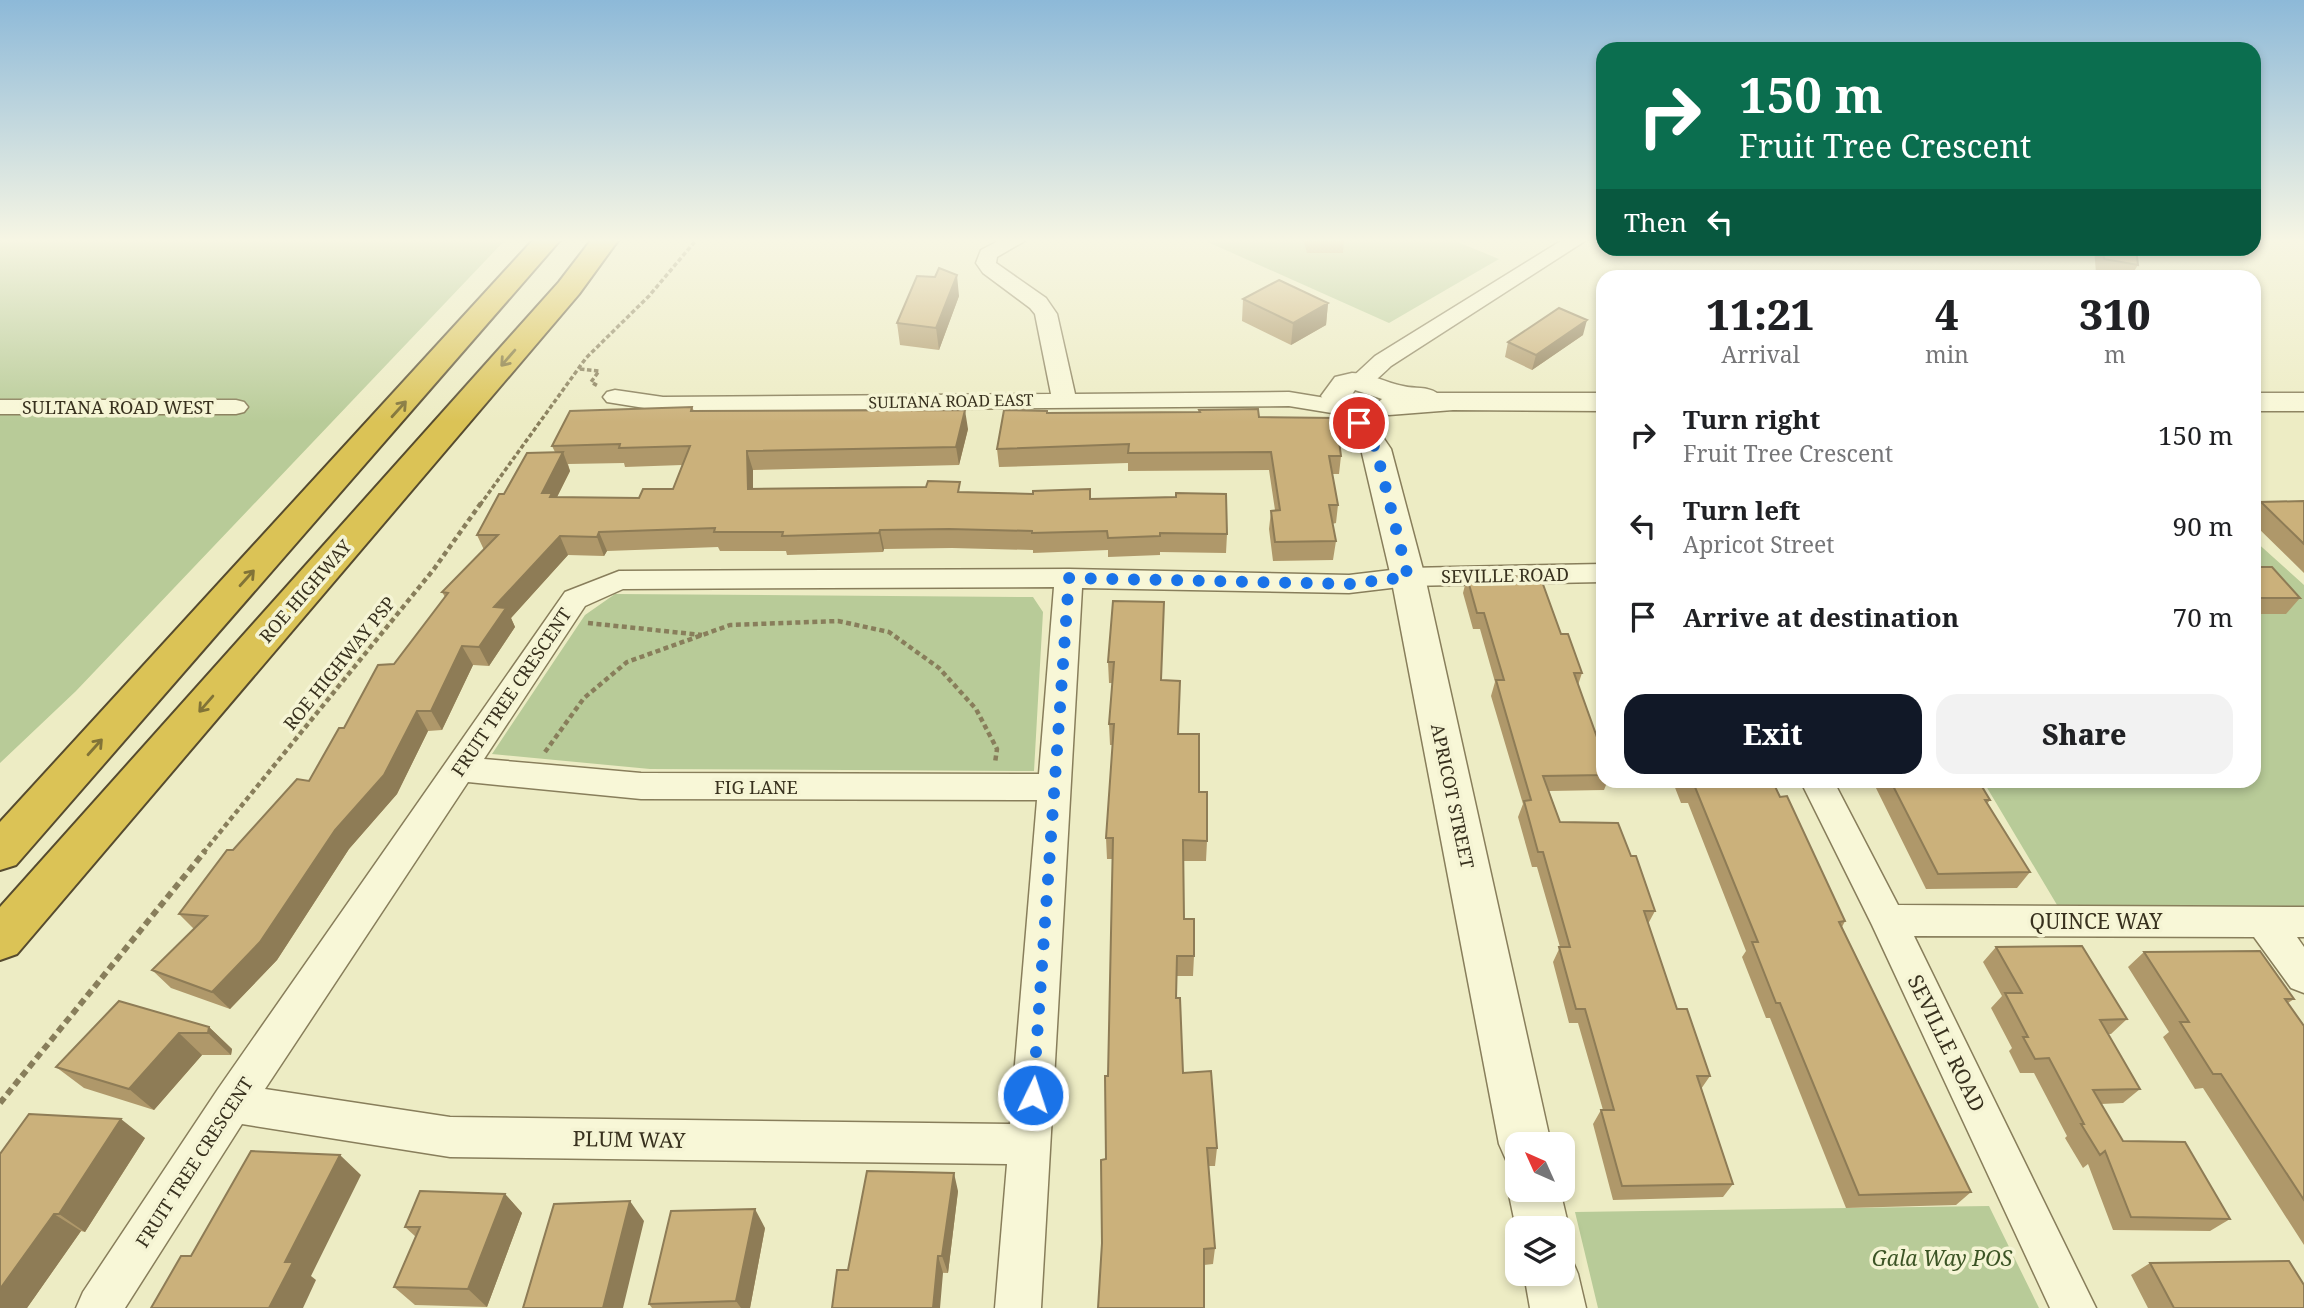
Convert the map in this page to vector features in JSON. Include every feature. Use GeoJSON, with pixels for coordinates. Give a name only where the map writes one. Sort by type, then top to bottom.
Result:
{"type":"FeatureCollection","features":[{"type":"Feature","properties":{"kind":"highway"},"geometry":{"type":"LineString","coordinates":[[0,852],[494,300]]}},
{"type":"Feature","properties":{"kind":"highway","name":"ROE HIGHWAY"},"geometry":{"type":"LineString","coordinates":[[0,940],[559,300]]}},
{"type":"Feature","properties":{"kind":"highway"},"geometry":{"type":"LineString","coordinates":[[0,844],[49,798]]}},
{"type":"Feature","properties":{"kind":"highway"},"geometry":{"type":"LineString","coordinates":[[0,948],[51,882]]}},
{"type":"Feature","properties":{"kind":"street"},"geometry":{"type":"LineString","coordinates":[[1034,300],[1046,314],[1064,399]]}},
{"type":"Feature","properties":{"kind":"street"},"geometry":{"type":"LineString","coordinates":[[1369,394],[1496,300]]}},
{"type":"Feature","properties":{"kind":"street","name":"SULTANA ROAD EAST"},"geometry":{"type":"LineString","coordinates":[[615,397],[663,404],[1289,399],[1369,394],[1453,401],[1596,402]]}},
{"type":"Feature","properties":{"kind":"street","name":"APRICOT STREET"},"geometry":{"type":"LineString","coordinates":[[1369,394],[1376,449],[1408,577],[1523,1132]]}},
{"type":"Feature","properties":{"kind":"street"},"geometry":{"type":"LineString","coordinates":[[2261,402],[2304,402]]}},
{"type":"Feature","properties":{"kind":"street","name":"SULTANA ROAD WEST"},"geometry":{"type":"LineString","coordinates":[[0,407],[236,407]]}},
{"type":"Feature","properties":{"kind":"street","name":"SEVILLE ROAD"},"geometry":{"type":"LineString","coordinates":[[1408,577],[1596,573]]}},
{"type":"Feature","properties":{"kind":"street","name":"FRUIT TREE CRESCENT"},"geometry":{"type":"LineString","coordinates":[[99,1308],[232,1103],[575,599],[619,580],[1069,578],[1349,584],[1408,577]]}},
{"type":"Feature","properties":{"kind":"street"},"geometry":{"type":"LineString","coordinates":[[1018,1308],[1069,578]]}},
{"type":"Feature","properties":{"kind":"street","name":"FIG LANE"},"geometry":{"type":"LineString","coordinates":[[459,769],[641,786],[1054,787]]}},
{"type":"Feature","properties":{"kind":"street","name":"SEVILLE ROAD"},"geometry":{"type":"LineString","coordinates":[[1820,788],[1888,920],[2073,1308]]}},
{"type":"Feature","properties":{"kind":"street","name":"QUINCE WAY"},"geometry":{"type":"LineString","coordinates":[[1888,920],[2304,922]]}},
{"type":"Feature","properties":{"kind":"street"},"geometry":{"type":"LineString","coordinates":[[2264,922],[2304,976]]}},
{"type":"Feature","properties":{"kind":"street","name":"PLUM WAY"},"geometry":{"type":"LineString","coordinates":[[232,1103],[450,1137],[1030,1144]]}},
{"type":"Feature","properties":{"kind":"street"},"geometry":{"type":"LineString","coordinates":[[1553,1286],[1558,1308]]}},
{"type":"Feature","properties":{"kind":"path","name":"ROE HIGHWAY PSP"},"geometry":{"type":"LineString","coordinates":[[0,1103],[434,569],[599,344],[645,300]]}},
{"type":"Feature","properties":{"kind":"path"},"geometry":{"type":"LineString","coordinates":[[579,369],[599,371],[592,383],[607,386],[615,397]]}},
{"type":"Feature","properties":{"kind":"path"},"geometry":{"type":"LineString","coordinates":[[560,620],[703,635]]}},
{"type":"Feature","properties":{"kind":"path"},"geometry":{"type":"LineString","coordinates":[[528,776],[584,698],[627,662],[730,625],[838,621],[889,632],[939,668],[976,709],[997,749],[992,787]]}},
{"type":"Feature","properties":{"kind":"green space"},"geometry":{"type":"Polygon","coordinates":[[[0,300],[448,300],[76,691],[0,763],[0,300]]]}},
{"type":"Feature","properties":{"kind":"green space"},"geometry":{"type":"Polygon","coordinates":[[[1338,300],[1428,300],[1389,323],[1338,300]]]}},
{"type":"Feature","properties":{"kind":"green space"},"geometry":{"type":"Polygon","coordinates":[[[2261,546],[2304,585],[2304,924],[2066,920],[1987,788],[2261,788],[2261,546]]]}},
{"type":"Feature","properties":{"kind":"green space"},"geometry":{"type":"Polygon","coordinates":[[[615,594],[1033,597],[1043,612],[1034,771],[650,769],[492,754],[585,615],[615,594]]]}},
{"type":"Feature","properties":{"kind":"green space","name":"Gala Way POS"},"geometry":{"type":"Polygon","coordinates":[[[1989,1206],[2039,1308],[1598,1308],[1575,1212],[1989,1206]]]}},
{"type":"Feature","properties":{"kind":"building"},"geometry":{"type":"Polygon","coordinates":[[[907,300],[947,300],[936,328],[897,323],[907,300]]]}},
{"type":"Feature","properties":{"kind":"building"},"geometry":{"type":"Polygon","coordinates":[[[1245,300],[1322,300],[1328,303],[1293,323],[1245,300]]]}},
{"type":"Feature","properties":{"kind":"building"},"geometry":{"type":"Polygon","coordinates":[[[1559,308],[1587,320],[1536,355],[1508,342],[1559,308]]]}},
{"type":"Feature","properties":{"kind":"building"},"geometry":{"type":"Polygon","coordinates":[[[692,407],[691,411],[965,410],[956,447],[747,451],[748,489],[926,487],[928,481],[960,482],[958,492],[1033,494],[1033,491],[1090,489],[1090,499],[1176,497],[1176,493],[1226,494],[1227,534],[1160,533],[1160,536],[1108,538],[1107,531],[1032,533],[949,529],[782,536],[783,532],[714,532],[715,528],[599,532],[597,537],[560,536],[494,607],[506,608],[479,647],[462,646],[431,711],[417,711],[384,775],[335,830],[260,942],[212,992],[152,970],[207,916],[179,914],[227,850],[233,850],[297,779],[309,781],[339,728],[344,728],[378,665],[394,664],[448,593],[442,592],[498,535],[477,535],[499,494],[504,494],[527,453],[563,452],[542,493],[552,493],[550,497],[639,498],[643,489],[673,489],[690,446],[552,446],[570,411],[692,407]]]}},
{"type":"Feature","properties":{"kind":"building"},"geometry":{"type":"Polygon","coordinates":[[[1258,409],[1259,417],[1336,418],[1341,456],[1329,456],[1338,505],[1329,505],[1336,541],[1275,542],[1271,511],[1280,510],[1271,452],[1128,453],[1129,444],[997,449],[1004,410],[1047,413],[1258,409]]]}},
{"type":"Feature","properties":{"kind":"building"},"geometry":{"type":"Polygon","coordinates":[[[2304,501],[2304,544],[2261,502],[2304,501]]]}},
{"type":"Feature","properties":{"kind":"building"},"geometry":{"type":"Polygon","coordinates":[[[2261,567],[2272,567],[2300,598],[2261,598],[2261,567]]]}},
{"type":"Feature","properties":{"kind":"building"},"geometry":{"type":"Polygon","coordinates":[[[1540,576],[1561,634],[1568,634],[1582,673],[1574,673],[1596,734],[1596,775],[1543,776],[1560,822],[1618,823],[1631,856],[1636,856],[1655,911],[1644,911],[1677,1009],[1687,1009],[1710,1076],[1697,1076],[1733,1184],[1622,1186],[1601,1110],[1614,1110],[1585,1009],[1576,1009],[1559,947],[1570,947],[1543,852],[1538,852],[1524,801],[1531,800],[1496,680],[1504,680],[1484,613],[1477,613],[1467,577],[1540,576]]]}},
{"type":"Feature","properties":{"kind":"building"},"geometry":{"type":"Polygon","coordinates":[[[1113,601],[1164,602],[1161,680],[1180,681],[1178,734],[1199,734],[1199,792],[1207,792],[1207,841],[1183,840],[1184,919],[1194,919],[1194,956],[1177,956],[1176,998],[1180,998],[1183,1073],[1211,1071],[1217,1148],[1207,1148],[1215,1248],[1204,1249],[1204,1308],[1098,1308],[1102,1243],[1101,1160],[1106,1159],[1105,1076],[1108,1076],[1113,838],[1106,838],[1114,724],[1109,724],[1114,662],[1108,662],[1113,601]]]}},
{"type":"Feature","properties":{"kind":"building"},"geometry":{"type":"Polygon","coordinates":[[[1695,788],[1776,788],[1780,797],[1787,796],[1845,921],[1839,922],[1971,1192],[1859,1195],[1752,942],[1758,942],[1695,788]]]}},
{"type":"Feature","properties":{"kind":"building"},"geometry":{"type":"Polygon","coordinates":[[[1894,788],[1983,788],[1990,800],[1985,800],[2030,872],[1938,874],[1894,788]]]}},
{"type":"Feature","properties":{"kind":"building"},"geometry":{"type":"Polygon","coordinates":[[[2082,946],[2127,1019],[2100,1020],[2140,1089],[2093,1090],[2123,1141],[2185,1142],[2230,1219],[2131,1217],[2105,1151],[2100,1155],[2081,1124],[2084,1124],[2049,1058],[2035,1059],[2023,1037],[2028,1037],[2005,993],[2022,993],[1996,947],[2082,946]]]}},
{"type":"Feature","properties":{"kind":"building"},"geometry":{"type":"Polygon","coordinates":[[[2260,951],[2294,999],[2285,999],[2304,1026],[2304,1200],[2221,1074],[2213,1074],[2180,1022],[2189,1022],[2144,952],[2260,951]]]}},
{"type":"Feature","properties":{"kind":"building"},"geometry":{"type":"Polygon","coordinates":[[[119,1001],[209,1027],[208,1033],[179,1033],[129,1089],[56,1067],[119,1001]]]}},
{"type":"Feature","properties":{"kind":"building"},"geometry":{"type":"Polygon","coordinates":[[[29,1114],[121,1119],[59,1214],[54,1214],[0,1289],[0,1154],[29,1114]]]}},
{"type":"Feature","properties":{"kind":"building"},"geometry":{"type":"Polygon","coordinates":[[[251,1151],[340,1155],[285,1262],[293,1262],[269,1308],[151,1308],[181,1256],[191,1256],[251,1151]]]}},
{"type":"Feature","properties":{"kind":"building"},"geometry":{"type":"Polygon","coordinates":[[[867,1171],[954,1173],[942,1256],[938,1256],[933,1308],[832,1308],[837,1270],[848,1270],[867,1171]]]}},
{"type":"Feature","properties":{"kind":"building"},"geometry":{"type":"Polygon","coordinates":[[[420,1191],[505,1194],[468,1289],[394,1287],[420,1227],[405,1227],[420,1191]]]}},
{"type":"Feature","properties":{"kind":"building"},"geometry":{"type":"Polygon","coordinates":[[[630,1201],[603,1308],[523,1308],[554,1204],[630,1201]]]}},
{"type":"Feature","properties":{"kind":"building"},"geometry":{"type":"Polygon","coordinates":[[[755,1209],[736,1301],[649,1304],[671,1211],[755,1209]]]}},
{"type":"Feature","properties":{"kind":"building"},"geometry":{"type":"Polygon","coordinates":[[[2289,1261],[2304,1285],[2304,1308],[2174,1308],[2150,1263],[2289,1261]]]}},
{"type":"Feature","properties":{"kind":"route"},"geometry":{"type":"LineString","coordinates":[[1033,1095],[1069,578],[1349,584],[1408,577],[1376,449],[1359,423]]}}]}
